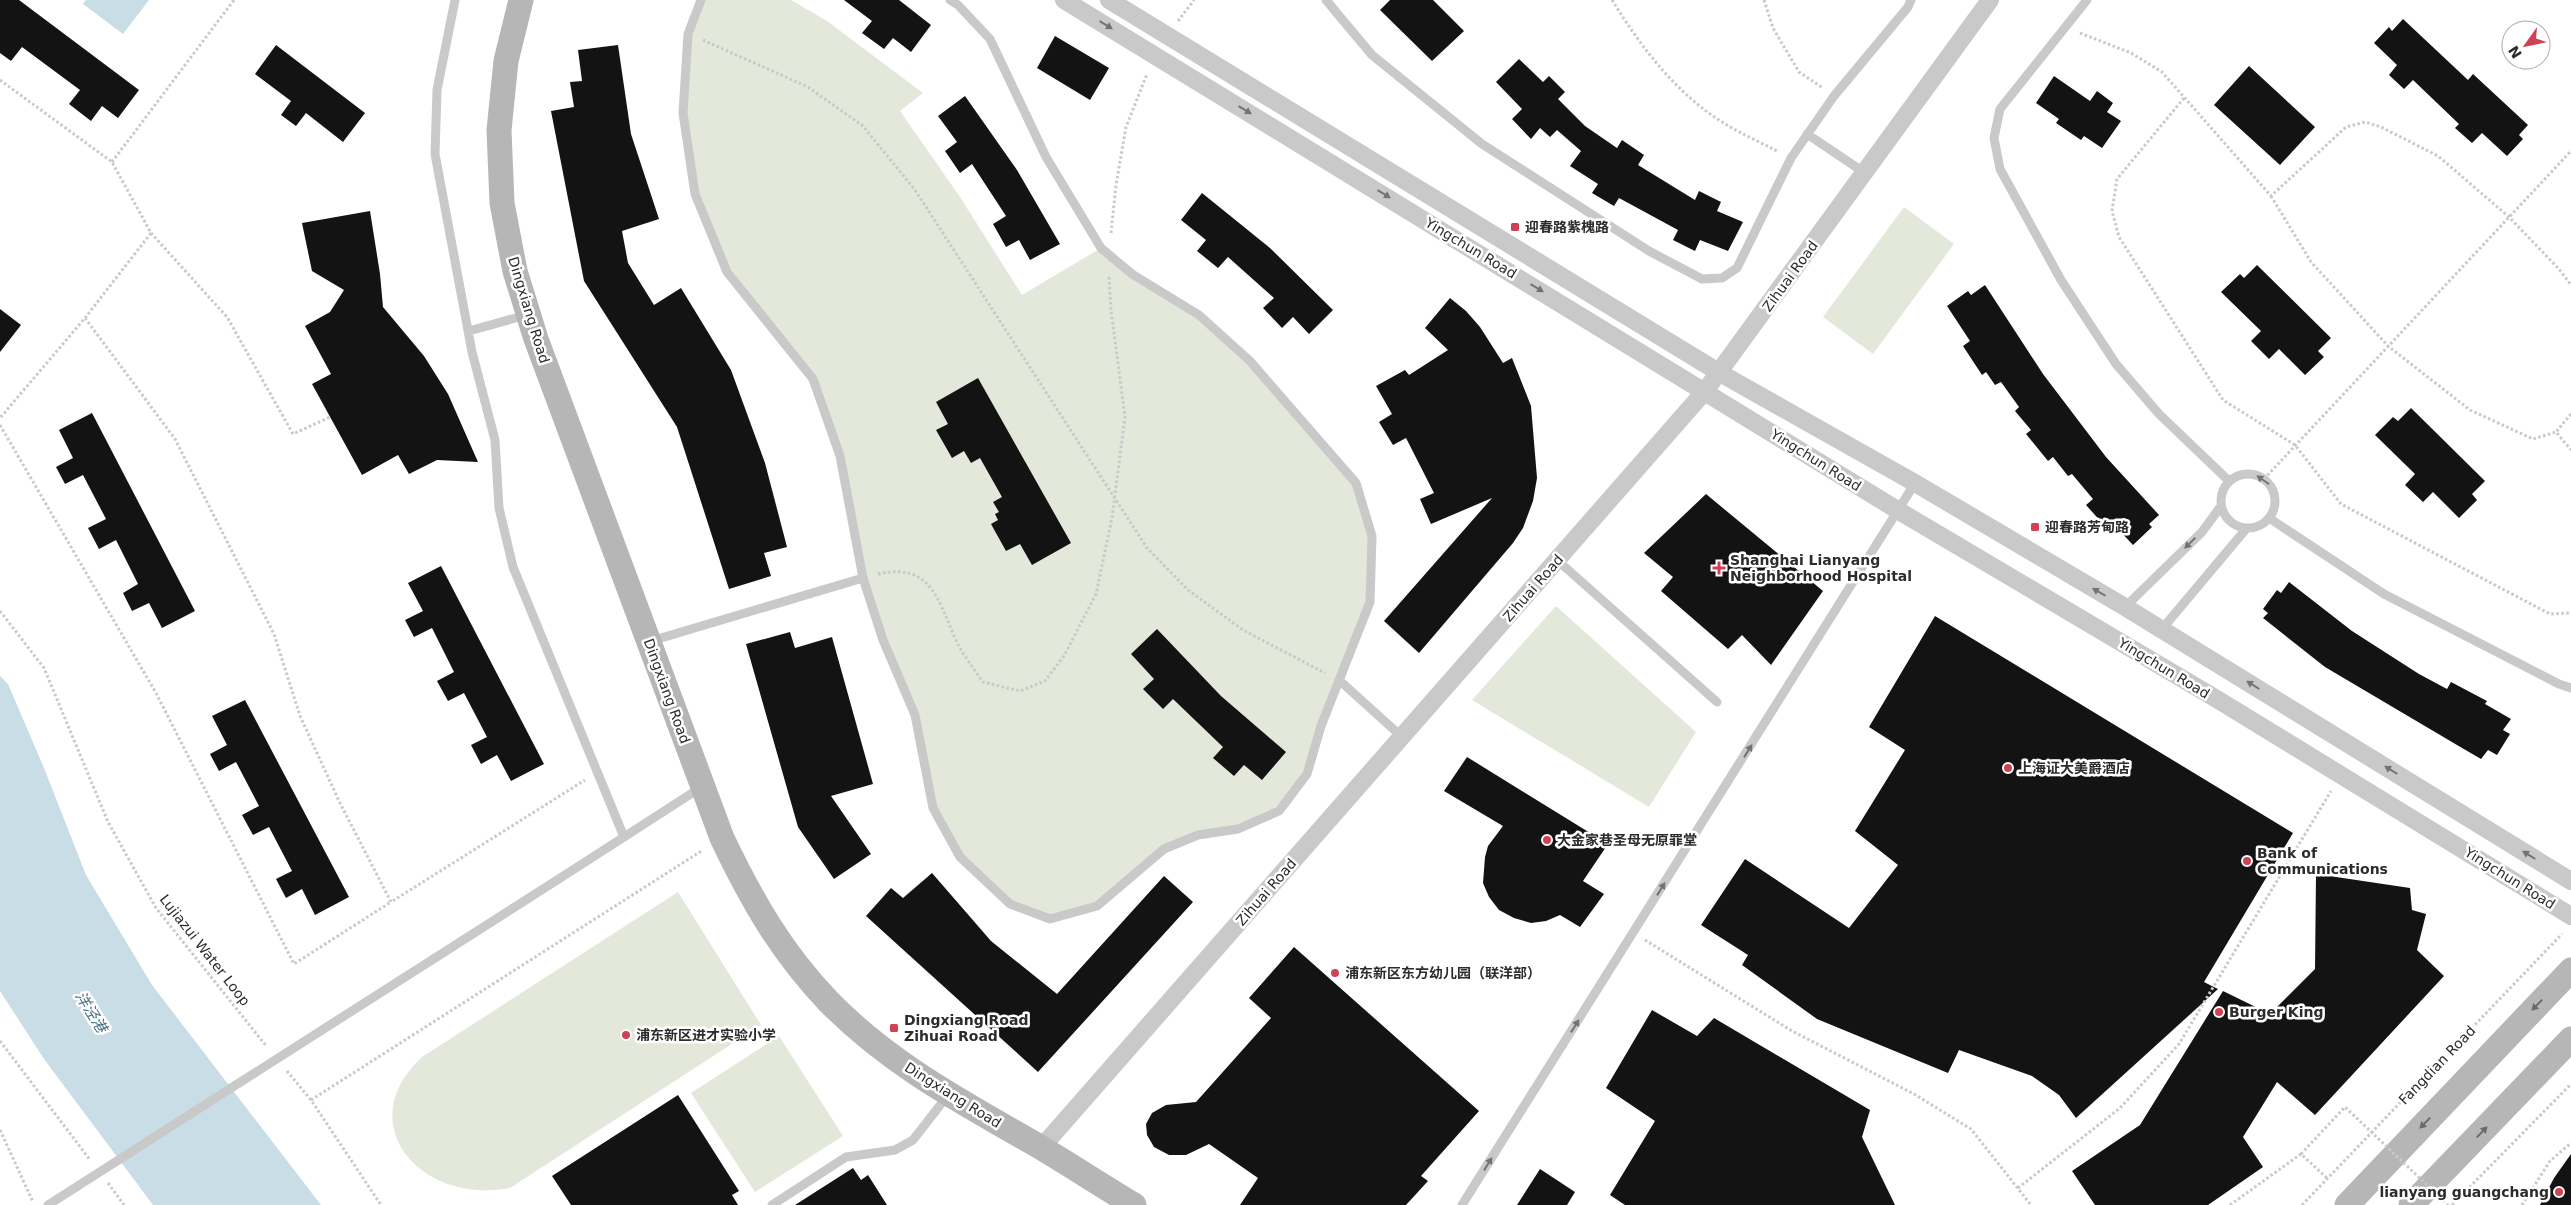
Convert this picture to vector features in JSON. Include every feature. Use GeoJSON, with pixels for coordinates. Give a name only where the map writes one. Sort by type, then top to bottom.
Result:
{"type":"FeatureCollection","features":[{"type":"Feature","properties":{"kind":"street","name":"Dingxiang Road"},"geometry":{"type":"LineString","coordinates":[[521,0],[506,61],[499,130],[502,203],[515,271],[528,314],[648,642],[722,838],[751,899],[787,953],[829,1002],[880,1048],[948,1095],[1041,1148],[1134,1205]]}},
{"type":"Feature","properties":{"kind":"street","name":"Yingchun Road"},"geometry":{"type":"LineString","coordinates":[[1064,0],[1706,391],[1899,511],[2341,775],[2568,923]]}},
{"type":"Feature","properties":{"kind":"street","name":"Yingchun Road"},"geometry":{"type":"LineString","coordinates":[[1109,0],[1720,373],[1915,483],[2162,629],[2571,881]]}},
{"type":"Feature","properties":{"kind":"street","name":"Zihuai Road"},"geometry":{"type":"LineString","coordinates":[[1041,1148],[1706,391],[1990,0]]}},
{"type":"Feature","properties":{"kind":"street"},"geometry":{"type":"LineString","coordinates":[[2347,1205],[2571,970]]}},
{"type":"Feature","properties":{"kind":"street"},"geometry":{"type":"LineString","coordinates":[[2412,1205],[2571,1039]]}},
{"type":"Feature","properties":{"kind":"lane"},"geometry":{"type":"LineString","coordinates":[[455,0],[437,90],[435,154],[468,331],[495,440],[499,508],[513,567],[624,837]]}},
{"type":"Feature","properties":{"kind":"lane"},"geometry":{"type":"LineString","coordinates":[[701,0],[688,34],[683,113],[695,194],[727,272],[813,379],[840,456],[863,578],[883,640],[915,715],[933,808],[960,857],[1010,904],[1050,918],[1096,906],[1164,849],[1198,835],[1238,829],[1279,811],[1307,774],[1321,726],[1370,602],[1372,536],[1356,484],[1250,360],[1199,315],[1132,274],[1101,248],[1046,157],[990,40],[958,5],[950,0]]}},
{"type":"Feature","properties":{"kind":"lane"},"geometry":{"type":"LineString","coordinates":[[1326,0],[1372,55],[1482,144],[1649,252],[1702,280],[1722,278],[1737,268],[1791,158],[1834,96],[1908,7],[1911,0]]}},
{"type":"Feature","properties":{"kind":"lane"},"geometry":{"type":"LineString","coordinates":[[2087,0],[2000,108],[1994,138],[2000,169],[2061,280],[2116,364],[2159,414],[2229,480]]}},
{"type":"Feature","properties":{"kind":"lane"},"geometry":{"type":"LineString","coordinates":[[1807,134],[1865,173]]}},
{"type":"Feature","properties":{"kind":"lane"},"geometry":{"type":"LineString","coordinates":[[468,331],[528,314]]}},
{"type":"Feature","properties":{"kind":"lane"},"geometry":{"type":"LineString","coordinates":[[2246,474],[2264,479],[2274,494],[2274,511],[2269,518],[2263,524],[2246,528],[2230,522],[2221,506],[2221,496],[2229,480],[2246,474]]}},
{"type":"Feature","properties":{"kind":"lane"},"geometry":{"type":"LineString","coordinates":[[1462,1205],[1915,483]]}},
{"type":"Feature","properties":{"kind":"lane"},"geometry":{"type":"LineString","coordinates":[[2125,607],[2202,532],[2221,506]]}},
{"type":"Feature","properties":{"kind":"lane"},"geometry":{"type":"LineString","coordinates":[[2269,518],[2384,594],[2559,684],[2571,688]]}},
{"type":"Feature","properties":{"kind":"lane"},"geometry":{"type":"LineString","coordinates":[[2162,629],[2246,528]]}},
{"type":"Feature","properties":{"kind":"lane"},"geometry":{"type":"LineString","coordinates":[[1557,560],[1717,702]]}},
{"type":"Feature","properties":{"kind":"lane"},"geometry":{"type":"LineString","coordinates":[[648,642],[863,578]]}},
{"type":"Feature","properties":{"kind":"lane"},"geometry":{"type":"LineString","coordinates":[[1339,680],[1402,737]]}},
{"type":"Feature","properties":{"kind":"lane"},"geometry":{"type":"LineString","coordinates":[[48,1205],[703,787]]}},
{"type":"Feature","properties":{"kind":"lane"},"geometry":{"type":"LineString","coordinates":[[772,1205],[846,1157],[895,1150],[913,1140],[948,1095]]}},
{"type":"Feature","properties":{"kind":"path"},"geometry":{"type":"LineString","coordinates":[[112,162],[234,0]]}},
{"type":"Feature","properties":{"kind":"path"},"geometry":{"type":"LineString","coordinates":[[1612,0],[1637,40],[1675,84],[1718,120],[1791,158]]}},
{"type":"Feature","properties":{"kind":"path"},"geometry":{"type":"LineString","coordinates":[[1764,0],[1773,28],[1800,72],[1834,96]]}},
{"type":"Feature","properties":{"kind":"path"},"geometry":{"type":"LineString","coordinates":[[2065,27],[2131,53],[2162,72],[2271,196],[2311,262],[2388,346],[2470,410],[2533,440],[2556,432],[2571,414]]}},
{"type":"Feature","properties":{"kind":"path"},"geometry":{"type":"LineString","coordinates":[[688,34],[808,87],[863,126],[915,190],[1147,548],[1188,590],[1243,630],[1339,680]]}},
{"type":"Feature","properties":{"kind":"path"},"geometry":{"type":"LineString","coordinates":[[863,578],[893,570],[917,576],[939,597],[961,649],[983,682],[1020,691],[1045,681],[1064,656],[1096,594],[1114,499],[1125,417],[1111,310],[1109,254],[1116,185],[1126,127],[1154,55]]}},
{"type":"Feature","properties":{"kind":"path"},"geometry":{"type":"LineString","coordinates":[[0,80],[112,162],[151,233],[227,317],[293,434],[330,417]]}},
{"type":"Feature","properties":{"kind":"path"},"geometry":{"type":"LineString","coordinates":[[2184,98],[2117,179],[2112,211],[2119,237],[2223,400],[2295,445],[2342,504],[2550,614],[2571,613]]}},
{"type":"Feature","properties":{"kind":"path"},"geometry":{"type":"LineString","coordinates":[[2271,196],[2346,127],[2365,122],[2381,127],[2438,156],[2510,217],[2558,268],[2571,285]]}},
{"type":"Feature","properties":{"kind":"path"},"geometry":{"type":"LineString","coordinates":[[2264,479],[2571,151]]}},
{"type":"Feature","properties":{"kind":"path"},"geometry":{"type":"LineString","coordinates":[[0,418],[85,318],[151,233]]}},
{"type":"Feature","properties":{"kind":"path"},"geometry":{"type":"LineString","coordinates":[[85,318],[176,439],[274,634],[300,716],[340,803],[391,902]]}},
{"type":"Feature","properties":{"kind":"path"},"geometry":{"type":"LineString","coordinates":[[0,425],[156,693],[294,964],[598,772]]}},
{"type":"Feature","properties":{"kind":"path"},"geometry":{"type":"LineString","coordinates":[[2556,432],[2571,450]]}},
{"type":"Feature","properties":{"kind":"path","name":"Lujiazui Water Loop"},"geometry":{"type":"LineString","coordinates":[[0,611],[44,668],[108,822],[156,908],[270,1050]]}},
{"type":"Feature","properties":{"kind":"path"},"geometry":{"type":"LineString","coordinates":[[2018,1188],[2120,1108],[2179,1044],[2341,775]]}},
{"type":"Feature","properties":{"kind":"path"},"geometry":{"type":"LineString","coordinates":[[311,1100],[722,838]]}},
{"type":"Feature","properties":{"kind":"path","name":"Fangdian Road"},"geometry":{"type":"LineString","coordinates":[[2302,1205],[2568,923]]}},
{"type":"Feature","properties":{"kind":"path"},"geometry":{"type":"LineString","coordinates":[[1633,933],[1792,1031],[1914,1094],[1971,1129],[2031,1205]]}},
{"type":"Feature","properties":{"kind":"path"},"geometry":{"type":"LineString","coordinates":[[0,1041],[95,1166]]}},
{"type":"Feature","properties":{"kind":"path"},"geometry":{"type":"LineString","coordinates":[[282,1064],[311,1100],[381,1205]]}},
{"type":"Feature","properties":{"kind":"path"},"geometry":{"type":"LineString","coordinates":[[2452,1205],[2571,1084]]}},
{"type":"Feature","properties":{"kind":"path"},"geometry":{"type":"LineString","coordinates":[[2230,1205],[2301,1154],[2345,1107],[2448,1205]]}},
{"type":"Feature","properties":{"kind":"path"},"geometry":{"type":"LineString","coordinates":[[0,1130],[34,1205]]}},
{"type":"Feature","properties":{"kind":"path"},"geometry":{"type":"LineString","coordinates":[[2522,1205],[2550,1161],[2571,1143]]}},
{"type":"Feature","properties":{"kind":"path"},"geometry":{"type":"LineString","coordinates":[[2301,1154],[2328,1179]]}},
{"type":"Feature","properties":{"kind":"path"},"geometry":{"type":"LineString","coordinates":[[106,1182],[124,1205]]}},
{"type":"Feature","properties":{"kind":"shaded area"},"geometry":{"type":"Polygon","coordinates":[[[701,0],[791,0],[827,21],[923,93],[900,111],[960,197],[1022,295],[1101,248],[1199,315],[1250,361],[1356,483],[1372,536],[1370,602],[1307,774],[1279,811],[1238,829],[1198,835],[1164,849],[1097,906],[1050,919],[1010,904],[960,857],[933,808],[915,715],[863,578],[840,456],[813,379],[727,272],[695,194],[683,113],[688,34],[701,0]]]}},
{"type":"Feature","properties":{"kind":"shaded area"},"geometry":{"type":"Polygon","coordinates":[[[1904,207],[1954,244],[1873,354],[1823,317],[1904,207]]]}},
{"type":"Feature","properties":{"kind":"shaded area"},"geometry":{"type":"Polygon","coordinates":[[[1556,606],[1696,732],[1649,807],[1472,700],[1556,606]]]}},
{"type":"Feature","properties":{"kind":"shaded area"},"geometry":{"type":"Polygon","coordinates":[[[678,892],[761,1025],[510,1188],[478,1190],[449,1184],[424,1172],[406,1154],[395,1132],[393,1108],[401,1083],[422,1057],[678,892]]]}},
{"type":"Feature","properties":{"kind":"shaded area"},"geometry":{"type":"Polygon","coordinates":[[[779,1036],[843,1136],[755,1192],[691,1093],[779,1036]]]}},
{"type":"Feature","properties":{"kind":"water"},"geometry":{"type":"Polygon","coordinates":[[[86,0],[149,0],[123,34],[83,4],[86,0]]]}},
{"type":"Feature","properties":{"kind":"water","name":"洋泾港"},"geometry":{"type":"Polygon","coordinates":[[[0,676],[8,684],[44,768],[86,875],[152,985],[321,1205],[153,1205],[44,1059],[0,991],[0,676]]]}},
{"type":"Feature","properties":{"kind":"building"},"geometry":{"type":"Polygon","coordinates":[[[0,0],[19,0],[139,90],[118,118],[102,106],[91,121],[69,104],[80,90],[22,47],[11,61],[0,53],[0,0]]]}},
{"type":"Feature","properties":{"kind":"building"},"geometry":{"type":"Polygon","coordinates":[[[844,0],[899,0],[931,25],[911,52],[893,38],[884,49],[862,33],[872,21],[844,0]]]}},
{"type":"Feature","properties":{"kind":"building"},"geometry":{"type":"Polygon","coordinates":[[[1390,0],[1433,0],[1464,31],[1432,61],[1380,10],[1390,0]]]}},
{"type":"Feature","properties":{"kind":"building"},"geometry":{"type":"Polygon","coordinates":[[[2403,19],[2468,80],[2473,74],[2528,125],[2519,135],[2523,139],[2507,156],[2482,133],[2472,143],[2455,128],[2459,124],[2413,80],[2404,89],[2389,75],[2397,65],[2374,43],[2389,27],[2392,31],[2403,19]]]}},
{"type":"Feature","properties":{"kind":"building"},"geometry":{"type":"Polygon","coordinates":[[[1055,36],[1109,68],[1090,100],[1037,68],[1055,36]]]}},
{"type":"Feature","properties":{"kind":"building"},"geometry":{"type":"Polygon","coordinates":[[[276,45],[365,113],[343,142],[306,113],[296,126],[281,115],[291,101],[255,74],[276,45]]]}},
{"type":"Feature","properties":{"kind":"building"},"geometry":{"type":"Polygon","coordinates":[[[618,45],[631,134],[659,219],[622,231],[628,263],[654,305],[681,288],[731,370],[765,463],[787,547],[764,553],[771,576],[729,589],[677,427],[584,281],[551,111],[574,107],[570,82],[582,81],[578,50],[618,45]]]}},
{"type":"Feature","properties":{"kind":"building"},"geometry":{"type":"Polygon","coordinates":[[[1519,59],[1543,82],[1549,76],[1565,92],[1558,99],[1585,126],[1617,148],[1622,140],[1644,155],[1638,165],[1695,200],[1699,191],[1721,202],[1717,211],[1743,222],[1728,251],[1700,240],[1695,251],[1673,240],[1678,230],[1619,198],[1614,206],[1592,193],[1598,184],[1570,166],[1581,151],[1557,130],[1550,137],[1540,128],[1531,139],[1512,119],[1522,109],[1496,82],[1519,59]]]}},
{"type":"Feature","properties":{"kind":"building"},"geometry":{"type":"Polygon","coordinates":[[[2249,66],[2315,127],[2280,165],[2214,105],[2249,66]]]}},
{"type":"Feature","properties":{"kind":"building"},"geometry":{"type":"Polygon","coordinates":[[[2054,76],[2090,101],[2097,91],[2113,103],[2107,112],[2121,121],[2102,148],[2084,136],[2081,140],[2056,123],[2059,119],[2036,103],[2054,76]]]}},
{"type":"Feature","properties":{"kind":"building"},"geometry":{"type":"Polygon","coordinates":[[[965,96],[1017,170],[1060,244],[1030,260],[1019,240],[1006,247],[993,224],[1006,216],[972,164],[960,173],[945,151],[957,142],[938,116],[965,96]]]}},
{"type":"Feature","properties":{"kind":"building"},"geometry":{"type":"Polygon","coordinates":[[[1202,193],[1270,248],[1333,310],[1309,334],[1293,317],[1282,328],[1263,308],[1274,298],[1228,257],[1218,268],[1197,251],[1206,240],[1181,220],[1202,193]]]}},
{"type":"Feature","properties":{"kind":"building"},"geometry":{"type":"Polygon","coordinates":[[[370,211],[383,307],[424,356],[448,394],[478,462],[437,460],[409,474],[398,455],[362,475],[312,384],[331,374],[305,326],[330,312],[344,290],[312,271],[302,223],[370,211]]]}},
{"type":"Feature","properties":{"kind":"building"},"geometry":{"type":"Polygon","coordinates":[[[2257,265],[2331,338],[2318,351],[2324,357],[2305,375],[2279,349],[2269,359],[2251,341],[2261,331],[2221,292],[2240,274],[2244,278],[2257,265]]]}},
{"type":"Feature","properties":{"kind":"building"},"geometry":{"type":"Polygon","coordinates":[[[1985,285],[2043,374],[2106,457],[2159,515],[2149,524],[2152,527],[2133,545],[2118,529],[2112,534],[2086,505],[2093,499],[2072,474],[2068,476],[2053,457],[2048,461],[2026,434],[2031,430],[2015,411],[2019,407],[2001,382],[1995,385],[1986,372],[1982,375],[1963,346],[1970,341],[1947,306],[1968,291],[1971,295],[1985,285]]]}},
{"type":"Feature","properties":{"kind":"building"},"geometry":{"type":"Polygon","coordinates":[[[1450,298],[1466,311],[1480,327],[1503,363],[1512,358],[1531,406],[1537,478],[1533,501],[1523,528],[1513,543],[1419,653],[1384,621],[1492,498],[1431,524],[1420,499],[1434,493],[1406,438],[1393,445],[1379,422],[1392,414],[1376,386],[1405,370],[1409,375],[1448,350],[1425,328],[1450,298]]]}},
{"type":"Feature","properties":{"kind":"building"},"geometry":{"type":"Polygon","coordinates":[[[0,309],[21,325],[0,352],[0,309]]]}},
{"type":"Feature","properties":{"kind":"building"},"geometry":{"type":"Polygon","coordinates":[[[978,378],[1071,543],[1032,565],[1020,544],[1006,551],[991,524],[998,520],[995,514],[999,512],[993,502],[1002,497],[980,458],[971,463],[964,451],[952,458],[936,430],[948,424],[936,402],[978,378]]]}},
{"type":"Feature","properties":{"kind":"building"},"geometry":{"type":"Polygon","coordinates":[[[2411,408],[2485,481],[2472,494],[2477,500],[2459,518],[2433,492],[2423,502],[2405,485],[2415,474],[2375,435],[2393,417],[2398,421],[2411,408]]]}},
{"type":"Feature","properties":{"kind":"building"},"geometry":{"type":"Polygon","coordinates":[[[92,413],[195,611],[162,628],[149,603],[132,611],[123,593],[138,584],[116,540],[99,549],[88,528],[106,519],[83,475],[65,484],[56,467],[73,458],[59,430],[92,413]]]}},
{"type":"Feature","properties":{"kind":"building"},"geometry":{"type":"Polygon","coordinates":[[[1706,494],[1823,591],[1771,665],[1742,635],[1728,649],[1661,591],[1673,577],[1644,553],[1706,494]]]}},
{"type":"Feature","properties":{"kind":"building"},"geometry":{"type":"Polygon","coordinates":[[[441,566],[544,764],[511,781],[497,755],[481,764],[471,745],[487,737],[464,693],[448,701],[437,681],[454,672],[432,628],[414,637],[405,620],[423,611],[408,583],[441,566]]]}},
{"type":"Feature","properties":{"kind":"building"},"geometry":{"type":"Polygon","coordinates":[[[2289,582],[2352,631],[2419,674],[2447,689],[2451,682],[2487,701],[2485,704],[2511,719],[2503,730],[2510,734],[2497,755],[2488,750],[2481,759],[2457,745],[2325,667],[2263,618],[2268,613],[2263,609],[2277,590],[2281,593],[2289,582]]]}},
{"type":"Feature","properties":{"kind":"building"},"geometry":{"type":"Polygon","coordinates":[[[1935,616],[2293,833],[2204,982],[2218,989],[2076,1118],[2059,1095],[2032,1076],[1959,1050],[1948,1073],[1817,1019],[1742,965],[1748,955],[1701,925],[1745,859],[1849,928],[1898,865],[1855,831],[1905,750],[1869,727],[1935,616]]]}},
{"type":"Feature","properties":{"kind":"building"},"geometry":{"type":"Polygon","coordinates":[[[1157,629],[1221,696],[1286,752],[1262,780],[1244,765],[1234,776],[1213,758],[1223,747],[1173,699],[1163,709],[1143,689],[1154,679],[1131,654],[1157,629]]]}},
{"type":"Feature","properties":{"kind":"building"},"geometry":{"type":"Polygon","coordinates":[[[790,632],[795,648],[832,637],[873,784],[831,796],[871,854],[834,879],[798,827],[746,644],[790,632]]]}},
{"type":"Feature","properties":{"kind":"building"},"geometry":{"type":"Polygon","coordinates":[[[245,700],[349,897],[315,915],[302,889],[286,898],[276,879],[292,871],[269,827],[253,835],[242,815],[259,806],[236,762],[219,771],[210,754],[227,745],[212,716],[245,700]]]}},
{"type":"Feature","properties":{"kind":"building","name":"大金家巷圣母无原罪堂"},"geometry":{"type":"Polygon","coordinates":[[[1467,757],[1608,844],[1583,881],[1604,894],[1580,927],[1560,915],[1546,921],[1531,923],[1514,918],[1499,910],[1489,897],[1483,883],[1485,857],[1488,846],[1503,826],[1444,791],[1467,757]]]}},
{"type":"Feature","properties":{"kind":"building"},"geometry":{"type":"Polygon","coordinates":[[[932,873],[991,941],[1057,994],[1164,876],[1193,902],[1038,1072],[866,916],[891,888],[903,898],[932,873]]]}},
{"type":"Feature","properties":{"kind":"building"},"geometry":{"type":"Polygon","coordinates":[[[2316,874],[2410,888],[2412,910],[2426,914],[2417,950],[2444,976],[2315,1115],[2277,1082],[2243,1137],[2263,1167],[2208,1205],[2095,1205],[2072,1171],[2140,1125],[2223,991],[2270,1014],[2315,969],[2316,874]]]}},
{"type":"Feature","properties":{"kind":"building"},"geometry":{"type":"Polygon","coordinates":[[[1294,947],[1479,1111],[1421,1176],[1428,1181],[1406,1205],[1240,1205],[1258,1178],[1209,1144],[1186,1155],[1169,1155],[1154,1147],[1147,1135],[1146,1124],[1152,1113],[1166,1105],[1196,1102],[1271,1018],[1249,998],[1294,947]]]}},
{"type":"Feature","properties":{"kind":"building"},"geometry":{"type":"Polygon","coordinates":[[[1652,1010],[1697,1036],[1714,1018],[1870,1110],[1862,1137],[1895,1205],[1625,1205],[1610,1195],[1655,1121],[1606,1088],[1652,1010]]]}},
{"type":"Feature","properties":{"kind":"building"},"geometry":{"type":"Polygon","coordinates":[[[678,1095],[739,1191],[732,1195],[738,1205],[571,1205],[552,1176],[678,1095]]]}},
{"type":"Feature","properties":{"kind":"building","name":"lianyang guangchang"},"geometry":{"type":"Polygon","coordinates":[[[2571,1154],[2571,1205],[2540,1205],[2554,1178],[2571,1154]]]}},
{"type":"Feature","properties":{"kind":"building"},"geometry":{"type":"Polygon","coordinates":[[[853,1168],[861,1180],[868,1175],[887,1205],[795,1205],[853,1168]]]}},
{"type":"Feature","properties":{"kind":"building"},"geometry":{"type":"Polygon","coordinates":[[[1540,1169],[1575,1192],[1567,1205],[1517,1205],[1540,1169]]]}},
{"type":"Feature","properties":{"kind":"place","name":"迎春路紫槐路"},"geometry":{"type":"Point","coordinates":[1515,227]}},
{"type":"Feature","properties":{"kind":"place","name":"迎春路芳甸路"},"geometry":{"type":"Point","coordinates":[2035,527]}},
{"type":"Feature","properties":{"kind":"place","name":"Shanghai Lianyang Neighborhood Hospital"},"geometry":{"type":"Point","coordinates":[1719,568]}},
{"type":"Feature","properties":{"kind":"place","name":"上海证大美爵酒店"},"geometry":{"type":"Point","coordinates":[2008,768]}},
{"type":"Feature","properties":{"kind":"place","name":"大金家巷圣母无原罪堂"},"geometry":{"type":"Point","coordinates":[1547,840]}},
{"type":"Feature","properties":{"kind":"place","name":"Bank of Communications"},"geometry":{"type":"Point","coordinates":[2247,861]}},
{"type":"Feature","properties":{"kind":"place","name":"浦东新区东方幼儿园（联洋部）"},"geometry":{"type":"Point","coordinates":[1335,973]}},
{"type":"Feature","properties":{"kind":"place","name":"Burger King"},"geometry":{"type":"Point","coordinates":[2219,1012]}},
{"type":"Feature","properties":{"kind":"place","name":"Dingxiang Road Zihuai Road"},"geometry":{"type":"Point","coordinates":[894,1028]}},
{"type":"Feature","properties":{"kind":"place","name":"浦东新区进才实验小学"},"geometry":{"type":"Point","coordinates":[626,1035]}},
{"type":"Feature","properties":{"kind":"place","name":"lianyang guangchang"},"geometry":{"type":"Point","coordinates":[2559,1192]}}]}
